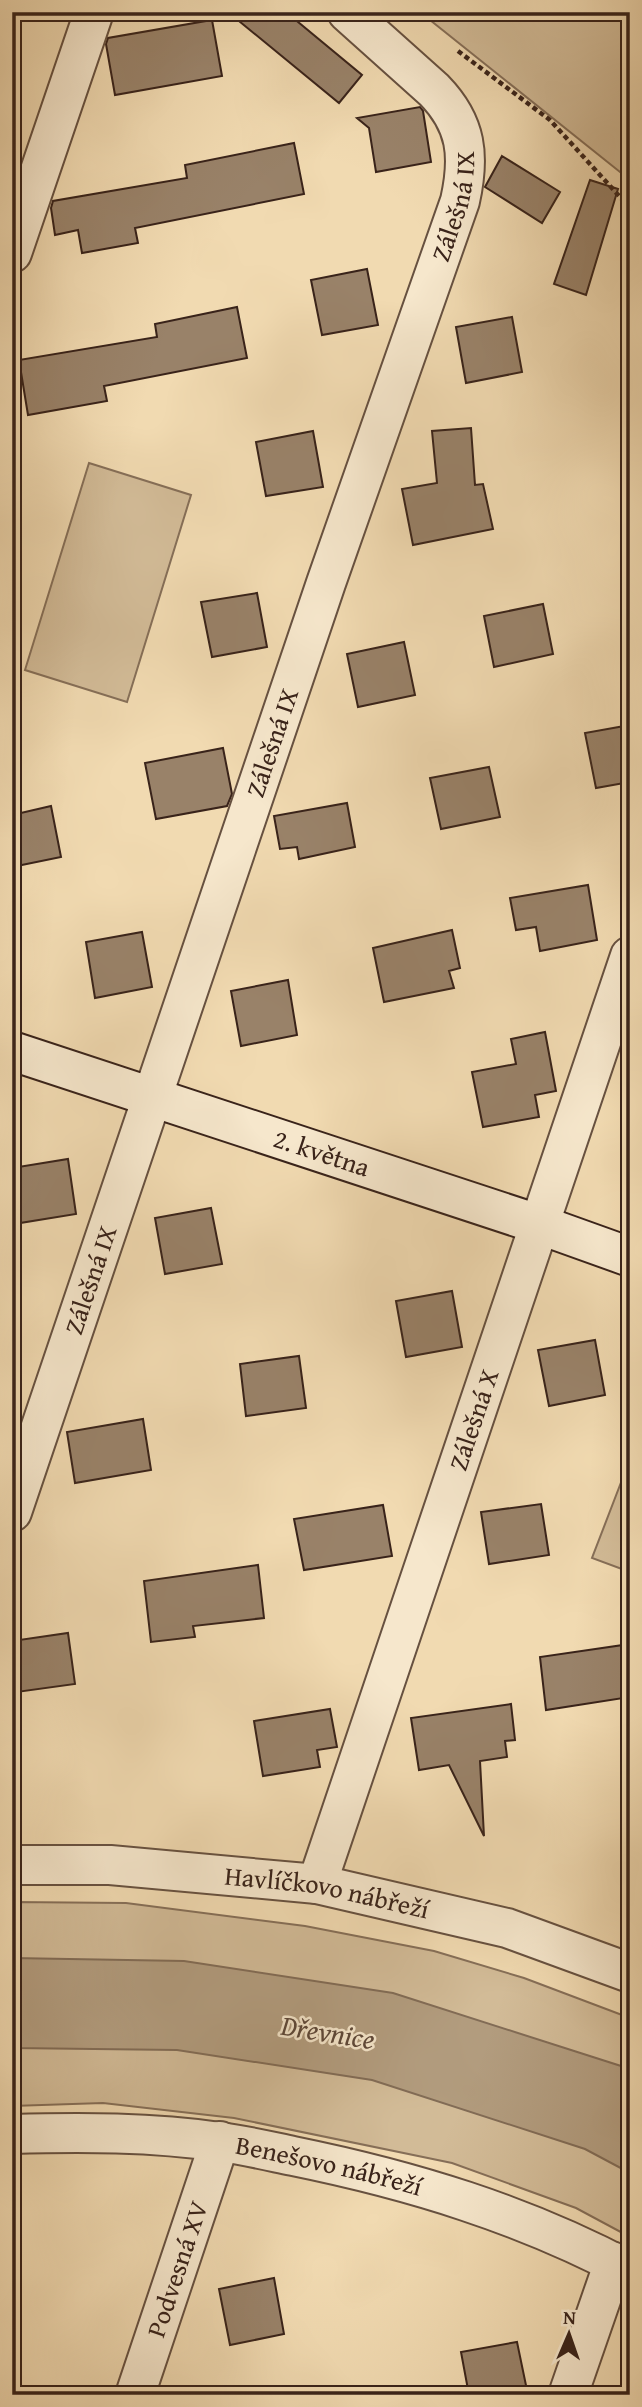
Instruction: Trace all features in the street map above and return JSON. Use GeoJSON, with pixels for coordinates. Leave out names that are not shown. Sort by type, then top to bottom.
{"type":"FeatureCollection","features":[{"type":"Feature","properties":{"kind":"street"},"geometry":{"type":"LineString","coordinates":[[12,253],[94,12]]}},
{"type":"Feature","properties":{"kind":"street","name":"Zálešná IX"},"geometry":{"type":"LineString","coordinates":[[12,1512],[326,583],[464,185],[465,149],[462,134],[446,103],[347,12]]}},
{"type":"Feature","properties":{"kind":"street","name":"Zálešná X"},"geometry":{"type":"LineString","coordinates":[[317,1884],[630,956]]}},
{"type":"Feature","properties":{"kind":"street","name":"2. května"},"geometry":{"type":"LineString","coordinates":[[12,1051],[538,1224],[630,1257]]}},
{"type":"Feature","properties":{"kind":"street","name":"Havlíčkovo nábřeží"},"geometry":{"type":"LineString","coordinates":[[12,1865],[110,1865],[317,1884],[507,1928],[630,1973]]}},
{"type":"Feature","properties":{"kind":"street","name":"Benešovo nábřeží"},"geometry":{"type":"LineString","coordinates":[[12,2134],[127,2134],[220,2141],[349,2167],[478,2203],[622,2266]]}},
{"type":"Feature","properties":{"kind":"street","name":"Podvesná XV"},"geometry":{"type":"LineString","coordinates":[[135,2395],[220,2141]]}},
{"type":"Feature","properties":{"kind":"street"},"geometry":{"type":"LineString","coordinates":[[568,2395],[622,2266]]}},
{"type":"Feature","properties":{"kind":"path"},"geometry":{"type":"LineString","coordinates":[[453,47],[550,120],[630,208]]}},
{"type":"Feature","properties":{"kind":"shaded area"},"geometry":{"type":"Polygon","coordinates":[[[420,12],[630,12],[630,180],[420,12]]]}},
{"type":"Feature","properties":{"kind":"shaded area"},"geometry":{"type":"Polygon","coordinates":[[[89,463],[191,495],[127,702],[25,670],[89,463]]]}},
{"type":"Feature","properties":{"kind":"shaded area"},"geometry":{"type":"Polygon","coordinates":[[[630,1459],[630,1572],[592,1558],[630,1459]]]}},
{"type":"Feature","properties":{"kind":"shaded area"},"geometry":{"type":"Polygon","coordinates":[[[12,1902],[126,1903],[305,1926],[434,1951],[524,1978],[630,2018],[630,2237],[576,2208],[452,2163],[234,2118],[103,2103],[12,2106],[12,1902]]]}},
{"type":"Feature","properties":{"kind":"water","name":"Dřevnice"},"geometry":{"type":"Polygon","coordinates":[[[12,1958],[184,1961],[393,1993],[621,2066],[630,2071],[630,2173],[585,2149],[372,2080],[177,2050],[12,2048],[12,1958]]]}},
{"type":"Feature","properties":{"kind":"building"},"geometry":{"type":"Polygon","coordinates":[[[228,12],[286,12],[362,75],[339,103],[228,12]]]}},
{"type":"Feature","properties":{"kind":"building"},"geometry":{"type":"Polygon","coordinates":[[[212,20],[222,76],[115,95],[106,44],[108,38],[212,20]]]}},
{"type":"Feature","properties":{"kind":"building"},"geometry":{"type":"Polygon","coordinates":[[[420,107],[423,111],[431,162],[376,172],[369,128],[357,118],[420,107]]]}},
{"type":"Feature","properties":{"kind":"building"},"geometry":{"type":"Polygon","coordinates":[[[294,143],[304,194],[135,228],[138,243],[82,253],[78,230],[55,235],[51,208],[53,201],[187,178],[185,165],[294,143]]]}},
{"type":"Feature","properties":{"kind":"building"},"geometry":{"type":"Polygon","coordinates":[[[502,156],[560,192],[542,223],[485,187],[502,156]]]}},
{"type":"Feature","properties":{"kind":"building"},"geometry":{"type":"Polygon","coordinates":[[[590,180],[618,189],[586,295],[554,284],[590,180]]]}},
{"type":"Feature","properties":{"kind":"building"},"geometry":{"type":"Polygon","coordinates":[[[367,269],[378,325],[322,335],[311,280],[367,269]]]}},
{"type":"Feature","properties":{"kind":"building"},"geometry":{"type":"Polygon","coordinates":[[[237,307],[247,358],[104,386],[107,401],[28,415],[19,360],[157,337],[155,324],[237,307]]]}},
{"type":"Feature","properties":{"kind":"building"},"geometry":{"type":"Polygon","coordinates":[[[512,317],[522,372],[466,383],[456,327],[512,317]]]}},
{"type":"Feature","properties":{"kind":"building"},"geometry":{"type":"Polygon","coordinates":[[[471,428],[475,485],[483,484],[493,529],[413,545],[402,489],[437,483],[432,431],[471,428]]]}},
{"type":"Feature","properties":{"kind":"building"},"geometry":{"type":"Polygon","coordinates":[[[313,431],[323,487],[266,496],[256,442],[313,431]]]}},
{"type":"Feature","properties":{"kind":"building"},"geometry":{"type":"Polygon","coordinates":[[[257,593],[267,647],[212,657],[201,602],[257,593]]]}},
{"type":"Feature","properties":{"kind":"building"},"geometry":{"type":"Polygon","coordinates":[[[543,604],[553,654],[494,667],[484,616],[543,604]]]}},
{"type":"Feature","properties":{"kind":"building"},"geometry":{"type":"Polygon","coordinates":[[[404,642],[415,695],[358,707],[347,654],[404,642]]]}},
{"type":"Feature","properties":{"kind":"building"},"geometry":{"type":"Polygon","coordinates":[[[630,725],[630,782],[596,788],[585,733],[630,725]]]}},
{"type":"Feature","properties":{"kind":"building"},"geometry":{"type":"Polygon","coordinates":[[[223,748],[232,794],[227,806],[156,819],[145,763],[223,748]]]}},
{"type":"Feature","properties":{"kind":"building"},"geometry":{"type":"Polygon","coordinates":[[[489,767],[500,817],[441,829],[430,778],[489,767]]]}},
{"type":"Feature","properties":{"kind":"building"},"geometry":{"type":"Polygon","coordinates":[[[347,803],[355,847],[299,859],[297,847],[280,849],[274,816],[347,803]]]}},
{"type":"Feature","properties":{"kind":"building"},"geometry":{"type":"Polygon","coordinates":[[[51,806],[61,857],[12,867],[12,815],[51,806]]]}},
{"type":"Feature","properties":{"kind":"building"},"geometry":{"type":"Polygon","coordinates":[[[588,885],[597,940],[540,951],[536,927],[516,930],[510,898],[588,885]]]}},
{"type":"Feature","properties":{"kind":"building"},"geometry":{"type":"Polygon","coordinates":[[[452,930],[460,968],[449,971],[454,988],[384,1002],[373,948],[452,930]]]}},
{"type":"Feature","properties":{"kind":"building"},"geometry":{"type":"Polygon","coordinates":[[[142,932],[152,987],[95,998],[86,942],[142,932]]]}},
{"type":"Feature","properties":{"kind":"building"},"geometry":{"type":"Polygon","coordinates":[[[288,980],[297,1035],[241,1046],[231,991],[288,980]]]}},
{"type":"Feature","properties":{"kind":"building"},"geometry":{"type":"Polygon","coordinates":[[[545,1032],[556,1091],[535,1095],[539,1117],[483,1127],[472,1072],[516,1064],[511,1039],[545,1032]]]}},
{"type":"Feature","properties":{"kind":"building"},"geometry":{"type":"Polygon","coordinates":[[[68,1159],[76,1214],[20,1223],[12,1168],[68,1159]]]}},
{"type":"Feature","properties":{"kind":"building"},"geometry":{"type":"Polygon","coordinates":[[[211,1208],[222,1264],[165,1274],[155,1218],[211,1208]]]}},
{"type":"Feature","properties":{"kind":"building"},"geometry":{"type":"Polygon","coordinates":[[[452,1291],[462,1347],[406,1357],[396,1301],[452,1291]]]}},
{"type":"Feature","properties":{"kind":"building"},"geometry":{"type":"Polygon","coordinates":[[[595,1340],[605,1395],[549,1406],[538,1350],[595,1340]]]}},
{"type":"Feature","properties":{"kind":"building"},"geometry":{"type":"Polygon","coordinates":[[[299,1356],[306,1408],[246,1416],[240,1364],[299,1356]]]}},
{"type":"Feature","properties":{"kind":"building"},"geometry":{"type":"Polygon","coordinates":[[[143,1419],[151,1470],[75,1483],[67,1432],[143,1419]]]}},
{"type":"Feature","properties":{"kind":"building"},"geometry":{"type":"Polygon","coordinates":[[[541,1504],[549,1555],[489,1564],[481,1512],[541,1504]]]}},
{"type":"Feature","properties":{"kind":"building"},"geometry":{"type":"Polygon","coordinates":[[[383,1505],[392,1556],[304,1570],[294,1519],[383,1505]]]}},
{"type":"Feature","properties":{"kind":"building"},"geometry":{"type":"Polygon","coordinates":[[[258,1565],[264,1618],[193,1626],[195,1637],[151,1642],[144,1581],[258,1565]]]}},
{"type":"Feature","properties":{"kind":"building"},"geometry":{"type":"Polygon","coordinates":[[[68,1633],[75,1684],[17,1692],[12,1641],[68,1633]]]}},
{"type":"Feature","properties":{"kind":"building"},"geometry":{"type":"Polygon","coordinates":[[[630,1644],[630,1697],[546,1710],[540,1657],[630,1644]]]}},
{"type":"Feature","properties":{"kind":"building"},"geometry":{"type":"Polygon","coordinates":[[[511,1704],[515,1740],[505,1741],[507,1757],[480,1761],[484,1836],[449,1765],[419,1770],[411,1718],[511,1704]]]}},
{"type":"Feature","properties":{"kind":"building"},"geometry":{"type":"Polygon","coordinates":[[[330,1709],[337,1747],[317,1750],[320,1767],[263,1776],[254,1721],[330,1709]]]}},
{"type":"Feature","properties":{"kind":"building"},"geometry":{"type":"Polygon","coordinates":[[[274,2278],[284,2334],[230,2345],[219,2289],[274,2278]]]}},
{"type":"Feature","properties":{"kind":"building"},"geometry":{"type":"Polygon","coordinates":[[[517,2342],[528,2395],[469,2395],[461,2352],[517,2342]]]}}]}
